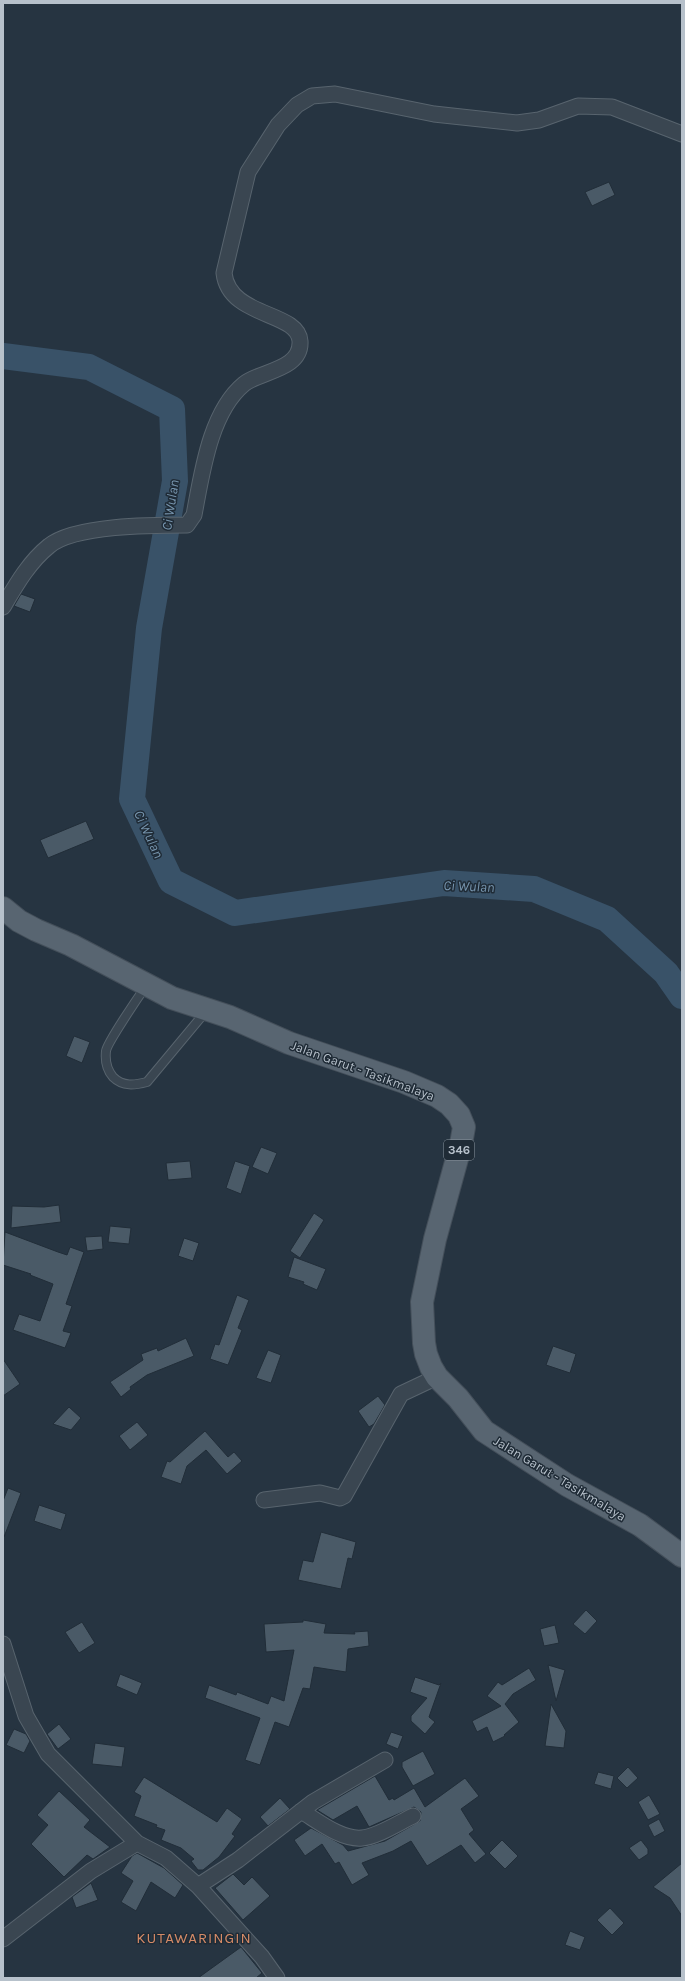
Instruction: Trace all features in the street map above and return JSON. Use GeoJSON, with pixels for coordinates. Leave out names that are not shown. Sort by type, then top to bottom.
{"type":"FeatureCollection","features":[{"type":"Feature","properties":{"kind":"main road","name":"Jalan Garut - Tasikmalaya"},"geometry":{"type":"LineString","coordinates":[[3,908],[19,921],[147,983],[172,998],[230,1018],[289,1043],[417,1088],[437,1096],[450,1104],[459,1115],[464,1127],[461,1144],[435,1239],[422,1302],[426,1354],[437,1377],[458,1398],[484,1432],[567,1485],[640,1525],[682,1556]]}},
{"type":"Feature","properties":{"kind":"street"},"geometry":{"type":"LineString","coordinates":[[3,607],[23,573],[50,545],[77,533],[134,526],[186,525],[194,515],[215,425],[230,400],[243,384],[275,370],[291,361],[298,352],[300,342],[299,338],[291,325],[257,310],[239,300],[225,284],[224,273],[248,172],[278,125],[297,105],[312,96],[335,94],[434,114],[517,122],[539,120],[578,106],[612,107],[682,134]]}},
{"type":"Feature","properties":{"kind":"street"},"geometry":{"type":"LineString","coordinates":[[264,1500],[320,1493],[340,1498],[344,1496],[401,1394],[437,1377]]}},
{"type":"Feature","properties":{"kind":"street"},"geometry":{"type":"LineString","coordinates":[[3,1644],[26,1716],[48,1754],[137,1843],[166,1858],[198,1886],[262,1957],[277,1978]]}},
{"type":"Feature","properties":{"kind":"street"},"geometry":{"type":"LineString","coordinates":[[198,1886],[238,1860],[313,1802],[386,1760]]}},
{"type":"Feature","properties":{"kind":"street"},"geometry":{"type":"LineString","coordinates":[[300,1811],[341,1834],[357,1838],[370,1837],[414,1816]]}},
{"type":"Feature","properties":{"kind":"street"},"geometry":{"type":"LineString","coordinates":[[3,1939],[91,1871],[137,1843]]}},
{"type":"Feature","properties":{"kind":"lane"},"geometry":{"type":"LineString","coordinates":[[147,983],[106,1050],[106,1063],[110,1074],[117,1081],[137,1085],[147,1082],[207,1010]]}},
{"type":"Feature","properties":{"kind":"building"},"geometry":{"type":"Polygon","coordinates":[[[609,182],[615,195],[592,206],[585,192],[609,182]]]}},
{"type":"Feature","properties":{"kind":"building"},"geometry":{"type":"Polygon","coordinates":[[[21,594],[35,599],[30,612],[14,606],[21,594]]]}},
{"type":"Feature","properties":{"kind":"building"},"geometry":{"type":"Polygon","coordinates":[[[86,821],[94,839],[48,858],[40,840],[86,821]]]}},
{"type":"Feature","properties":{"kind":"building"},"geometry":{"type":"Polygon","coordinates":[[[74,1036],[90,1042],[82,1063],[66,1056],[74,1036]]]}},
{"type":"Feature","properties":{"kind":"building"},"geometry":{"type":"Polygon","coordinates":[[[261,1147],[277,1153],[268,1174],[252,1167],[261,1147]]]}},
{"type":"Feature","properties":{"kind":"building"},"geometry":{"type":"Polygon","coordinates":[[[190,1161],[192,1178],[168,1180],[166,1163],[190,1161]]]}},
{"type":"Feature","properties":{"kind":"building"},"geometry":{"type":"Polygon","coordinates":[[[235,1161],[250,1166],[241,1194],[226,1188],[235,1161]]]}},
{"type":"Feature","properties":{"kind":"building"},"geometry":{"type":"Polygon","coordinates":[[[59,1205],[61,1222],[11,1228],[12,1206],[44,1207],[59,1205]]]}},
{"type":"Feature","properties":{"kind":"building"},"geometry":{"type":"Polygon","coordinates":[[[314,1213],[324,1220],[300,1258],[290,1251],[314,1213]]]}},
{"type":"Feature","properties":{"kind":"building"},"geometry":{"type":"Polygon","coordinates":[[[110,1226],[131,1228],[129,1244],[108,1242],[110,1226]]]}},
{"type":"Feature","properties":{"kind":"building"},"geometry":{"type":"Polygon","coordinates":[[[5,1232],[67,1255],[70,1247],[84,1252],[66,1304],[72,1306],[63,1331],[71,1333],[65,1348],[13,1330],[19,1314],[40,1321],[53,1284],[30,1275],[31,1274],[3,1265],[5,1232]]]}},
{"type":"Feature","properties":{"kind":"building"},"geometry":{"type":"Polygon","coordinates":[[[102,1236],[103,1249],[87,1251],[85,1237],[102,1236]]]}},
{"type":"Feature","properties":{"kind":"building"},"geometry":{"type":"Polygon","coordinates":[[[184,1238],[199,1243],[193,1261],[178,1256],[184,1238]]]}},
{"type":"Feature","properties":{"kind":"building"},"geometry":{"type":"Polygon","coordinates":[[[294,1257],[326,1269],[317,1290],[303,1284],[304,1282],[288,1277],[294,1257]]]}},
{"type":"Feature","properties":{"kind":"building"},"geometry":{"type":"Polygon","coordinates":[[[237,1295],[249,1300],[238,1328],[242,1330],[228,1365],[210,1359],[215,1344],[219,1345],[237,1295]]]}},
{"type":"Feature","properties":{"kind":"building"},"geometry":{"type":"Polygon","coordinates":[[[186,1338],[194,1356],[147,1375],[130,1387],[131,1389],[121,1397],[110,1382],[143,1360],[141,1354],[157,1348],[158,1351],[186,1338]]]}},
{"type":"Feature","properties":{"kind":"building"},"geometry":{"type":"Polygon","coordinates":[[[553,1346],[576,1354],[570,1373],[546,1365],[553,1346]]]}},
{"type":"Feature","properties":{"kind":"building"},"geometry":{"type":"Polygon","coordinates":[[[268,1350],[281,1355],[271,1383],[256,1378],[268,1350]]]}},
{"type":"Feature","properties":{"kind":"building"},"geometry":{"type":"Polygon","coordinates":[[[3,1359],[20,1384],[3,1396],[3,1359]]]}},
{"type":"Feature","properties":{"kind":"building"},"geometry":{"type":"Polygon","coordinates":[[[378,1396],[385,1405],[374,1424],[369,1427],[358,1411],[378,1396]]]}},
{"type":"Feature","properties":{"kind":"building"},"geometry":{"type":"Polygon","coordinates":[[[69,1407],[81,1418],[71,1430],[53,1424],[69,1407]]]}},
{"type":"Feature","properties":{"kind":"building"},"geometry":{"type":"Polygon","coordinates":[[[137,1422],[148,1435],[130,1450],[119,1436],[137,1422]]]}},
{"type":"Feature","properties":{"kind":"building"},"geometry":{"type":"Polygon","coordinates":[[[205,1431],[228,1457],[234,1452],[242,1461],[227,1474],[206,1450],[187,1466],[181,1484],[161,1477],[167,1461],[170,1462],[205,1431]]]}},
{"type":"Feature","properties":{"kind":"building"},"geometry":{"type":"Polygon","coordinates":[[[8,1488],[21,1493],[4,1537],[3,1501],[8,1488]]]}},
{"type":"Feature","properties":{"kind":"building"},"geometry":{"type":"Polygon","coordinates":[[[39,1505],[66,1514],[61,1530],[34,1521],[39,1505]]]}},
{"type":"Feature","properties":{"kind":"building"},"geometry":{"type":"Polygon","coordinates":[[[321,1532],[356,1542],[352,1559],[348,1558],[341,1589],[298,1580],[303,1560],[313,1562],[321,1532]]]}},
{"type":"Feature","properties":{"kind":"building"},"geometry":{"type":"Polygon","coordinates":[[[586,1610],[597,1621],[585,1634],[573,1624],[586,1610]]]}},
{"type":"Feature","properties":{"kind":"building"},"geometry":{"type":"Polygon","coordinates":[[[303,1620],[326,1624],[324,1633],[355,1634],[354,1632],[368,1631],[369,1646],[348,1649],[346,1672],[314,1667],[310,1689],[303,1688],[289,1727],[275,1722],[260,1765],[245,1760],[260,1718],[205,1698],[209,1685],[236,1695],[237,1692],[268,1704],[271,1696],[284,1701],[294,1650],[266,1652],[264,1624],[303,1622],[303,1620]]]}},
{"type":"Feature","properties":{"kind":"building"},"geometry":{"type":"Polygon","coordinates":[[[82,1622],[95,1643],[79,1653],[65,1632],[82,1622]]]}},
{"type":"Feature","properties":{"kind":"building"},"geometry":{"type":"Polygon","coordinates":[[[555,1625],[559,1643],[544,1646],[540,1629],[555,1625]]]}},
{"type":"Feature","properties":{"kind":"building"},"geometry":{"type":"Polygon","coordinates":[[[548,1665],[565,1670],[556,1701],[548,1665]]]}},
{"type":"Feature","properties":{"kind":"building"},"geometry":{"type":"Polygon","coordinates":[[[529,1668],[536,1680],[513,1694],[505,1704],[519,1722],[504,1735],[505,1736],[493,1742],[487,1727],[477,1732],[472,1721],[501,1706],[487,1696],[498,1682],[502,1685],[529,1668]]]}},
{"type":"Feature","properties":{"kind":"building"},"geometry":{"type":"Polygon","coordinates":[[[120,1674],[142,1683],[137,1695],[116,1686],[120,1674]]]}},
{"type":"Feature","properties":{"kind":"building"},"geometry":{"type":"Polygon","coordinates":[[[415,1677],[439,1685],[441,1683],[429,1717],[435,1722],[425,1734],[411,1721],[411,1716],[427,1698],[410,1692],[415,1677]]]}},
{"type":"Feature","properties":{"kind":"building"},"geometry":{"type":"Polygon","coordinates":[[[551,1704],[566,1731],[564,1748],[545,1746],[551,1704]]]}},
{"type":"Feature","properties":{"kind":"building"},"geometry":{"type":"Polygon","coordinates":[[[59,1724],[71,1739],[58,1749],[47,1734],[59,1724]]]}},
{"type":"Feature","properties":{"kind":"building"},"geometry":{"type":"Polygon","coordinates":[[[14,1729],[26,1734],[30,1741],[24,1753],[6,1745],[14,1729]]]}},
{"type":"Feature","properties":{"kind":"building"},"geometry":{"type":"Polygon","coordinates":[[[391,1732],[403,1736],[398,1749],[386,1744],[391,1732]]]}},
{"type":"Feature","properties":{"kind":"building"},"geometry":{"type":"Polygon","coordinates":[[[95,1743],[125,1747],[122,1767],[92,1764],[95,1743]]]}},
{"type":"Feature","properties":{"kind":"building"},"geometry":{"type":"Polygon","coordinates":[[[423,1751],[435,1774],[413,1786],[402,1767],[402,1762],[423,1751]]]}},
{"type":"Feature","properties":{"kind":"building"},"geometry":{"type":"Polygon","coordinates":[[[628,1767],[638,1778],[627,1788],[617,1778],[628,1767]]]}},
{"type":"Feature","properties":{"kind":"building"},"geometry":{"type":"Polygon","coordinates":[[[598,1772],[614,1776],[611,1789],[594,1784],[598,1772]]]}},
{"type":"Feature","properties":{"kind":"building"},"geometry":{"type":"Polygon","coordinates":[[[375,1776],[389,1800],[393,1798],[394,1800],[414,1788],[425,1807],[465,1778],[479,1796],[461,1809],[474,1830],[469,1834],[486,1854],[475,1863],[461,1845],[427,1866],[411,1841],[393,1851],[362,1863],[369,1875],[352,1885],[339,1862],[335,1864],[322,1844],[305,1856],[294,1840],[311,1828],[343,1845],[348,1851],[385,1841],[420,1821],[421,1812],[414,1807],[369,1827],[357,1806],[333,1820],[317,1810],[375,1776]]]}},
{"type":"Feature","properties":{"kind":"building"},"geometry":{"type":"Polygon","coordinates":[[[144,1777],[217,1822],[227,1808],[242,1819],[232,1834],[235,1836],[219,1857],[203,1870],[198,1870],[191,1861],[194,1859],[181,1848],[161,1840],[165,1830],[156,1827],[157,1825],[134,1816],[141,1796],[134,1792],[144,1777]]]}},
{"type":"Feature","properties":{"kind":"building"},"geometry":{"type":"Polygon","coordinates":[[[59,1791],[90,1820],[84,1827],[110,1847],[93,1859],[87,1855],[64,1877],[31,1844],[48,1825],[37,1815],[59,1791]]]}},
{"type":"Feature","properties":{"kind":"building"},"geometry":{"type":"Polygon","coordinates":[[[649,1795],[660,1814],[648,1820],[638,1802],[649,1795]]]}},
{"type":"Feature","properties":{"kind":"building"},"geometry":{"type":"Polygon","coordinates":[[[280,1798],[290,1809],[268,1826],[260,1817],[280,1798]]]}},
{"type":"Feature","properties":{"kind":"building"},"geometry":{"type":"Polygon","coordinates":[[[659,1819],[665,1831],[654,1837],[648,1825],[659,1819]]]}},
{"type":"Feature","properties":{"kind":"building"},"geometry":{"type":"Polygon","coordinates":[[[502,1840],[518,1856],[505,1869],[489,1853],[502,1840]]]}},
{"type":"Feature","properties":{"kind":"building"},"geometry":{"type":"Polygon","coordinates":[[[641,1840],[648,1849],[648,1854],[639,1860],[629,1848],[641,1840]]]}},
{"type":"Feature","properties":{"kind":"building"},"geometry":{"type":"Polygon","coordinates":[[[137,1853],[164,1868],[183,1885],[175,1898],[151,1882],[136,1911],[121,1902],[133,1881],[121,1873],[132,1856],[137,1853]]]}},
{"type":"Feature","properties":{"kind":"building"},"geometry":{"type":"Polygon","coordinates":[[[682,1863],[682,1916],[670,1898],[653,1887],[682,1863]]]}},
{"type":"Feature","properties":{"kind":"building"},"geometry":{"type":"Polygon","coordinates":[[[233,1874],[244,1885],[252,1877],[270,1896],[243,1920],[215,1888],[233,1874]]]}},
{"type":"Feature","properties":{"kind":"building"},"geometry":{"type":"Polygon","coordinates":[[[91,1883],[98,1900],[76,1908],[72,1897],[91,1883]]]}},
{"type":"Feature","properties":{"kind":"building"},"geometry":{"type":"Polygon","coordinates":[[[610,1908],[624,1923],[612,1935],[597,1920],[610,1908]]]}},
{"type":"Feature","properties":{"kind":"building"},"geometry":{"type":"Polygon","coordinates":[[[570,1931],[585,1937],[580,1950],[565,1945],[570,1931]]]}},
{"type":"Feature","properties":{"kind":"building"},"geometry":{"type":"Polygon","coordinates":[[[241,1947],[262,1973],[256,1978],[198,1978],[241,1947]]]}},
{"type":"Feature","properties":{"kind":"waterway","name":"Ci Wulan"},"geometry":{"type":"LineString","coordinates":[[3,356],[89,367],[172,409],[175,481],[149,628],[132,799],[171,881],[235,913],[444,883],[534,889],[607,919],[666,973],[682,996]]}},
{"type":"Feature","properties":{"kind":"district","name":"KUTAWARINGIN"},"geometry":{"type":"Point","coordinates":[194,1938]}}]}
